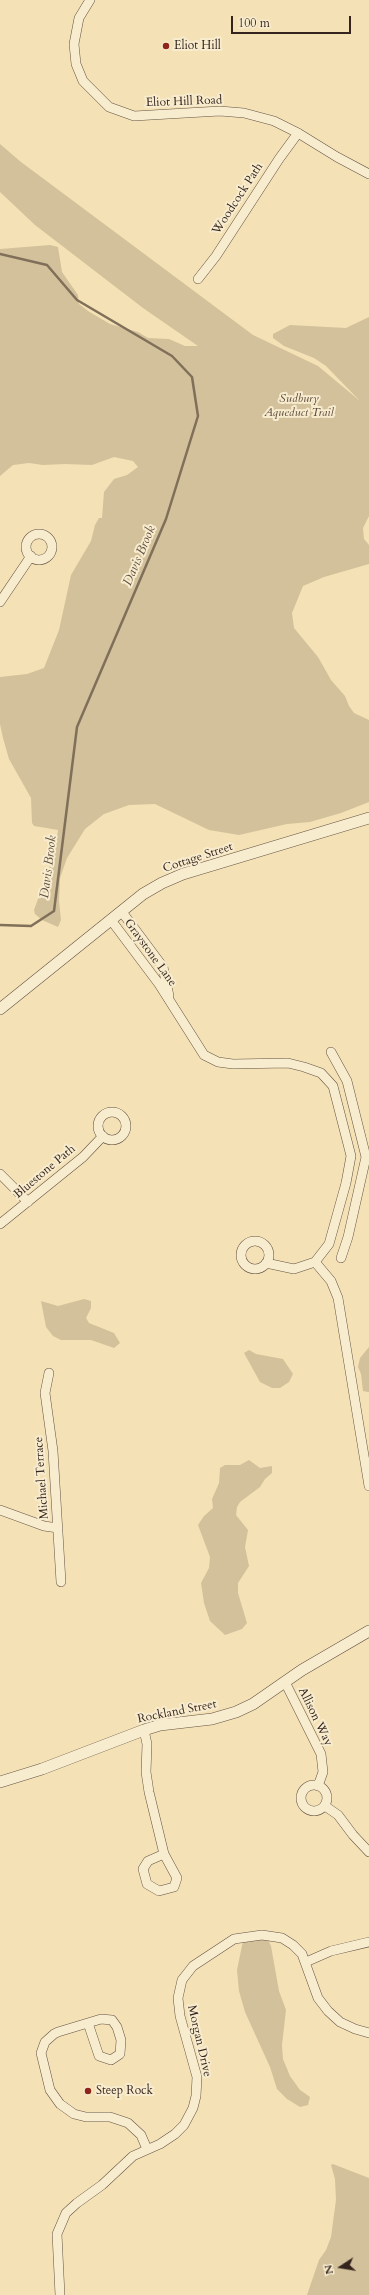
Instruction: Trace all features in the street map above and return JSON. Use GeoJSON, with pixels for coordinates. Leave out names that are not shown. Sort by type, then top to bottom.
{"type":"FeatureCollection","features":[{"type":"Feature","properties":{"kind":"street","name":"Eliot Hill Road"},"geometry":{"type":"LineString","coordinates":[[90,0],[79,18],[74,44],[76,64],[83,81],[109,107],[134,116],[220,111],[244,113],[274,121],[298,133],[337,157],[369,174]]}},
{"type":"Feature","properties":{"kind":"street","name":"Woodcock Path"},"geometry":{"type":"LineString","coordinates":[[198,278],[216,256],[279,159],[298,133]]}},
{"type":"Feature","properties":{"kind":"street"},"geometry":{"type":"LineString","coordinates":[[0,602],[31,556]]}},
{"type":"Feature","properties":{"kind":"street","name":"Cottage Street"},"geometry":{"type":"LineString","coordinates":[[0,1009],[148,891],[172,878],[369,818]]}},
{"type":"Feature","properties":{"kind":"street","name":"Graystone Lane"},"geometry":{"type":"LineString","coordinates":[[122,912],[163,967],[170,1001]]}},
{"type":"Feature","properties":{"kind":"street","name":"Graystone Lane"},"geometry":{"type":"LineString","coordinates":[[111,920],[159,984],[204,1055],[218,1062],[236,1065],[288,1063],[321,1073],[327,1080]]}},
{"type":"Feature","properties":{"kind":"street"},"geometry":{"type":"LineString","coordinates":[[331,1052],[346,1080],[358,1118],[366,1156],[352,1219],[341,1258]]}},
{"type":"Feature","properties":{"kind":"street"},"geometry":{"type":"LineString","coordinates":[[266,1263],[294,1269],[315,1262],[329,1244],[350,1156],[333,1086],[327,1080],[342,1072]]}},
{"type":"Feature","properties":{"kind":"street","name":"Bluestone Path"},"geometry":{"type":"LineString","coordinates":[[0,1224],[82,1157],[103,1136]]}},
{"type":"Feature","properties":{"kind":"street"},"geometry":{"type":"LineString","coordinates":[[350,1156],[366,1156]]}},
{"type":"Feature","properties":{"kind":"street"},"geometry":{"type":"LineString","coordinates":[[0,1174],[28,1202]]}},
{"type":"Feature","properties":{"kind":"street"},"geometry":{"type":"LineString","coordinates":[[337,1214],[352,1219]]}},
{"type":"Feature","properties":{"kind":"street"},"geometry":{"type":"LineString","coordinates":[[315,1262],[330,1280],[338,1298],[369,1486]]}},
{"type":"Feature","properties":{"kind":"street","name":"Michael Terrace"},"geometry":{"type":"LineString","coordinates":[[49,1373],[45,1393],[53,1451],[61,1582]]}},
{"type":"Feature","properties":{"kind":"street"},"geometry":{"type":"LineString","coordinates":[[0,1510],[44,1526],[58,1528]]}},
{"type":"Feature","properties":{"kind":"street","name":"Rockland Street"},"geometry":{"type":"LineString","coordinates":[[0,1782],[42,1769],[144,1730],[222,1716],[252,1704],[284,1682],[369,1631]]}},
{"type":"Feature","properties":{"kind":"street","name":"Allison Way"},"geometry":{"type":"LineString","coordinates":[[284,1682],[321,1754],[323,1772],[318,1786]]}},
{"type":"Feature","properties":{"kind":"street"},"geometry":{"type":"LineString","coordinates":[[144,1730],[147,1744],[147,1782],[164,1854]]}},
{"type":"Feature","properties":{"kind":"street"},"geometry":{"type":"LineString","coordinates":[[311,1785],[318,1786],[326,1792],[327,1799],[325,1806],[320,1810],[313,1812],[307,1810],[302,1804],[301,1798],[305,1788],[311,1785]]}},
{"type":"Feature","properties":{"kind":"street"},"geometry":{"type":"LineString","coordinates":[[325,1806],[338,1815],[353,1835],[369,1852]]}},
{"type":"Feature","properties":{"kind":"street","name":"Morgan Drive"},"geometry":{"type":"LineString","coordinates":[[60,2295],[60,2264],[57,2239],[63,2216],[73,2206],[102,2185],[122,2164],[175,2134],[188,2120],[193,2108],[196,2096],[197,2077],[178,2007],[178,1993],[182,1980],[190,1969],[229,1941],[246,1936],[269,1935],[289,1942],[299,1951],[306,1962],[318,1998],[328,2011],[340,2022],[354,2029],[369,2033]]}},
{"type":"Feature","properties":{"kind":"street"},"geometry":{"type":"LineString","coordinates":[[306,1962],[324,1953],[369,1942]]}},
{"type":"Feature","properties":{"kind":"street"},"geometry":{"type":"LineString","coordinates":[[88,2023],[99,2056],[108,2060],[118,2057],[122,2045],[114,2022],[105,2019],[88,2023],[54,2034],[45,2042],[41,2057],[50,2090],[60,2104],[74,2114],[86,2117],[110,2117],[128,2123],[141,2135],[147,2149]]}},
{"type":"Feature","properties":{"kind":"green space","name":"Sudbury Aqueduct Trail"},"geometry":{"type":"Polygon","coordinates":[[[0,144],[21,162],[253,335],[318,366],[360,401],[326,366],[314,358],[284,346],[273,338],[273,334],[290,325],[346,328],[369,317],[369,516],[363,528],[364,539],[369,545],[369,564],[324,577],[303,586],[292,613],[294,628],[318,657],[331,680],[345,696],[354,713],[369,720],[369,802],[341,813],[310,822],[287,824],[239,835],[209,830],[155,804],[129,805],[104,814],[85,829],[67,858],[60,878],[59,901],[61,920],[58,927],[42,920],[35,914],[34,910],[56,846],[58,830],[34,826],[32,823],[31,798],[9,759],[3,738],[0,724],[0,677],[27,674],[44,668],[59,630],[71,575],[91,541],[95,525],[99,518],[102,518],[104,492],[114,479],[127,475],[138,467],[133,461],[114,457],[92,465],[43,465],[29,463],[13,465],[0,476],[0,249],[50,245],[58,247],[62,272],[78,295],[79,304],[88,311],[110,324],[138,332],[148,338],[169,339],[185,346],[198,346],[143,308],[35,225],[0,192],[0,144]]]}},
{"type":"Feature","properties":{"kind":"green space"},"geometry":{"type":"Polygon","coordinates":[[[84,1299],[91,1301],[91,1308],[86,1318],[89,1323],[114,1333],[120,1343],[114,1348],[91,1340],[61,1340],[53,1336],[46,1327],[41,1301],[58,1306],[84,1299]]]}},
{"type":"Feature","properties":{"kind":"green space"},"geometry":{"type":"Polygon","coordinates":[[[369,1347],[368,1392],[363,1391],[361,1374],[358,1367],[360,1358],[369,1347]]]}},
{"type":"Feature","properties":{"kind":"green space"},"geometry":{"type":"Polygon","coordinates":[[[249,1350],[256,1354],[283,1359],[293,1374],[289,1382],[280,1388],[272,1388],[260,1382],[244,1353],[249,1350]]]}},
{"type":"Feature","properties":{"kind":"green space"},"geometry":{"type":"Polygon","coordinates":[[[249,1460],[260,1468],[272,1466],[272,1473],[265,1479],[260,1487],[240,1502],[237,1507],[236,1515],[248,1530],[245,1547],[249,1566],[238,1583],[238,1593],[247,1623],[242,1629],[225,1635],[210,1621],[204,1603],[201,1583],[209,1568],[210,1557],[198,1525],[204,1516],[213,1508],[212,1499],[219,1483],[220,1468],[225,1465],[240,1465],[249,1460]]]}},
{"type":"Feature","properties":{"kind":"green space"},"geometry":{"type":"Polygon","coordinates":[[[266,1935],[271,1946],[279,1991],[286,2010],[282,2045],[283,2059],[290,2076],[300,2090],[310,2097],[308,2105],[300,2107],[287,2099],[277,2089],[270,2067],[245,2012],[239,1991],[237,1970],[243,1941],[266,1935]]]}},
{"type":"Feature","properties":{"kind":"green space"},"geometry":{"type":"Polygon","coordinates":[[[333,2164],[369,2178],[369,2295],[307,2295],[319,2260],[326,2250],[331,2237],[336,2200],[335,2179],[331,2165],[333,2164]]]}},
{"type":"Feature","properties":{"kind":"waterway","name":"Davis Brook"},"geometry":{"type":"LineString","coordinates":[[0,254],[47,265],[77,300],[172,356],[192,377],[198,416],[166,519],[77,727],[54,911],[31,926],[0,925]]}},
{"type":"Feature","properties":{"kind":"place","name":"Eliot Hill"},"geometry":{"type":"Point","coordinates":[166,46]}},
{"type":"Feature","properties":{"kind":"place","name":"Steep Rock"},"geometry":{"type":"Point","coordinates":[88,2091]}}]}
